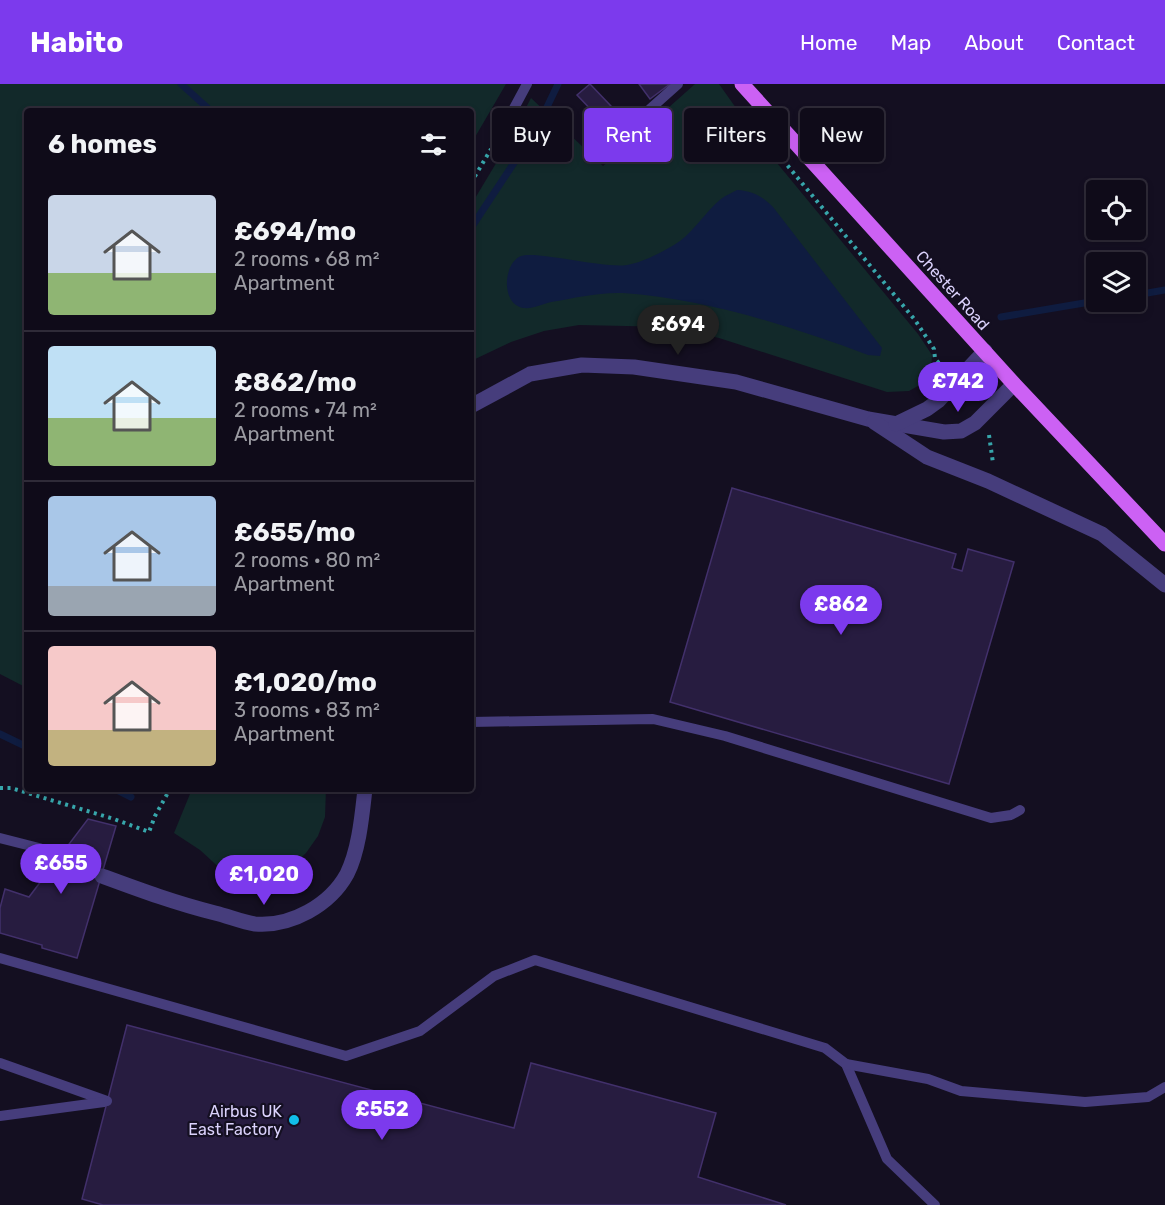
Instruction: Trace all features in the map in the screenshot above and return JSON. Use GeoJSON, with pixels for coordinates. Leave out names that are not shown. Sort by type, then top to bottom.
{"type":"FeatureCollection","features":[{"type":"Feature","properties":{"kind":"main road","name":"Chester Road"},"geometry":{"type":"LineString","coordinates":[[742,84],[1014,384],[1165,544]]}},
{"type":"Feature","properties":{"kind":"street"},"geometry":{"type":"LineString","coordinates":[[896,424],[938,401],[985,351]]}},
{"type":"Feature","properties":{"kind":"street"},"geometry":{"type":"LineString","coordinates":[[474,404],[530,374],[582,365],[634,367],[736,382],[868,419],[944,432],[961,431],[975,423],[1014,384]]}},
{"type":"Feature","properties":{"kind":"street"},"geometry":{"type":"LineString","coordinates":[[868,419],[927,457],[988,481],[1102,534],[1165,585]]}},
{"type":"Feature","properties":{"kind":"street"},"geometry":{"type":"LineString","coordinates":[[102,876],[180,904],[255,924],[286,921],[312,911],[334,893],[347,873],[360,830],[365,792]]}},
{"type":"Feature","properties":{"kind":"lane"},"geometry":{"type":"LineString","coordinates":[[514,108],[527,84]]}},
{"type":"Feature","properties":{"kind":"lane"},"geometry":{"type":"LineString","coordinates":[[651,108],[678,84]]}},
{"type":"Feature","properties":{"kind":"lane"},"geometry":{"type":"LineString","coordinates":[[474,722],[653,720],[725,736],[991,818],[1011,815],[1020,810]]}},
{"type":"Feature","properties":{"kind":"lane"},"geometry":{"type":"LineString","coordinates":[[0,838],[60,856]]}},
{"type":"Feature","properties":{"kind":"lane"},"geometry":{"type":"LineString","coordinates":[[0,958],[346,1056],[420,1030],[494,976],[535,960],[825,1048],[846,1064],[928,1079],[961,1090],[1085,1102],[1148,1097],[1165,1087]]}},
{"type":"Feature","properties":{"kind":"lane"},"geometry":{"type":"LineString","coordinates":[[0,1063],[107,1101],[0,1116]]}},
{"type":"Feature","properties":{"kind":"lane"},"geometry":{"type":"LineString","coordinates":[[846,1064],[887,1159],[935,1205]]}},
{"type":"Feature","properties":{"kind":"path"},"geometry":{"type":"LineString","coordinates":[[474,178],[492,148]]}},
{"type":"Feature","properties":{"kind":"path"},"geometry":{"type":"LineString","coordinates":[[785,162],[915,320],[934,349],[935,358]]}},
{"type":"Feature","properties":{"kind":"path"},"geometry":{"type":"LineString","coordinates":[[0,788],[24,792]]}},
{"type":"Feature","properties":{"kind":"path"},"geometry":{"type":"LineString","coordinates":[[24,792],[114,819],[148,832],[168,792]]}},
{"type":"Feature","properties":{"kind":"green space"},"geometry":{"type":"Polygon","coordinates":[[[0,84],[506,84],[474,139],[474,108],[24,108],[24,686],[0,674],[0,84]]]}},
{"type":"Feature","properties":{"kind":"green space"},"geometry":{"type":"Polygon","coordinates":[[[695,84],[719,84],[736,108],[684,108],[684,162],[776,162],[918,334],[932,355],[931,373],[925,382],[909,391],[887,392],[719,338],[672,327],[579,325],[544,331],[511,342],[474,360],[474,200],[497,162],[572,162],[572,137],[584,148],[584,162],[599,162],[603,166],[607,162],[672,162],[672,108],[668,108],[695,84]]]}},
{"type":"Feature","properties":{"kind":"green space"},"geometry":{"type":"Polygon","coordinates":[[[531,98],[542,108],[526,108],[531,98]]]}},
{"type":"Feature","properties":{"kind":"green space"},"geometry":{"type":"Polygon","coordinates":[[[191,792],[326,792],[325,817],[318,836],[306,853],[287,871],[256,878],[224,872],[200,850],[174,833],[191,792]]]}},
{"type":"Feature","properties":{"kind":"water"},"geometry":{"type":"Polygon","coordinates":[[[737,190],[757,195],[773,207],[882,348],[880,356],[868,355],[748,315],[686,301],[614,293],[578,297],[524,308],[516,305],[509,294],[508,273],[514,261],[519,257],[538,255],[602,264],[634,264],[680,241],[716,204],[737,190]]]}},
{"type":"Feature","properties":{"kind":"building"},"geometry":{"type":"Polygon","coordinates":[[[590,84],[613,108],[589,108],[577,95],[590,84]]]}},
{"type":"Feature","properties":{"kind":"building"},"geometry":{"type":"Polygon","coordinates":[[[639,84],[670,84],[650,99],[639,84]]]}},
{"type":"Feature","properties":{"kind":"building"},"geometry":{"type":"Polygon","coordinates":[[[732,488],[956,554],[952,568],[962,571],[968,549],[1014,562],[949,784],[670,702],[732,488]]]}},
{"type":"Feature","properties":{"kind":"building"},"geometry":{"type":"Polygon","coordinates":[[[88,819],[116,826],[77,958],[0,933],[0,908],[5,889],[29,897],[88,819]]]}},
{"type":"Feature","properties":{"kind":"building","name":"Airbus UK East Factory"},"geometry":{"type":"Polygon","coordinates":[[[127,1025],[514,1128],[531,1063],[716,1113],[698,1177],[786,1205],[103,1205],[82,1199],[127,1025]]]}},
{"type":"Feature","properties":{"kind":"waterway"},"geometry":{"type":"LineString","coordinates":[[181,84],[208,108]]}},
{"type":"Feature","properties":{"kind":"waterway"},"geometry":{"type":"LineString","coordinates":[[474,223],[537,128],[558,84]]}},
{"type":"Feature","properties":{"kind":"waterway"},"geometry":{"type":"LineString","coordinates":[[1146,293],[1165,290]]}},
{"type":"Feature","properties":{"kind":"waterway"},"geometry":{"type":"LineString","coordinates":[[1001,317],[1086,303]]}},
{"type":"Feature","properties":{"kind":"waterway"},"geometry":{"type":"LineString","coordinates":[[0,734],[24,746]]}},
{"type":"Feature","properties":{"kind":"waterway"},"geometry":{"type":"LineString","coordinates":[[121,792],[131,797]]}},
{"type":"Feature","properties":{"kind":"place","name":"Airbus UK East Factory"},"geometry":{"type":"Point","coordinates":[294,1120]}}]}
